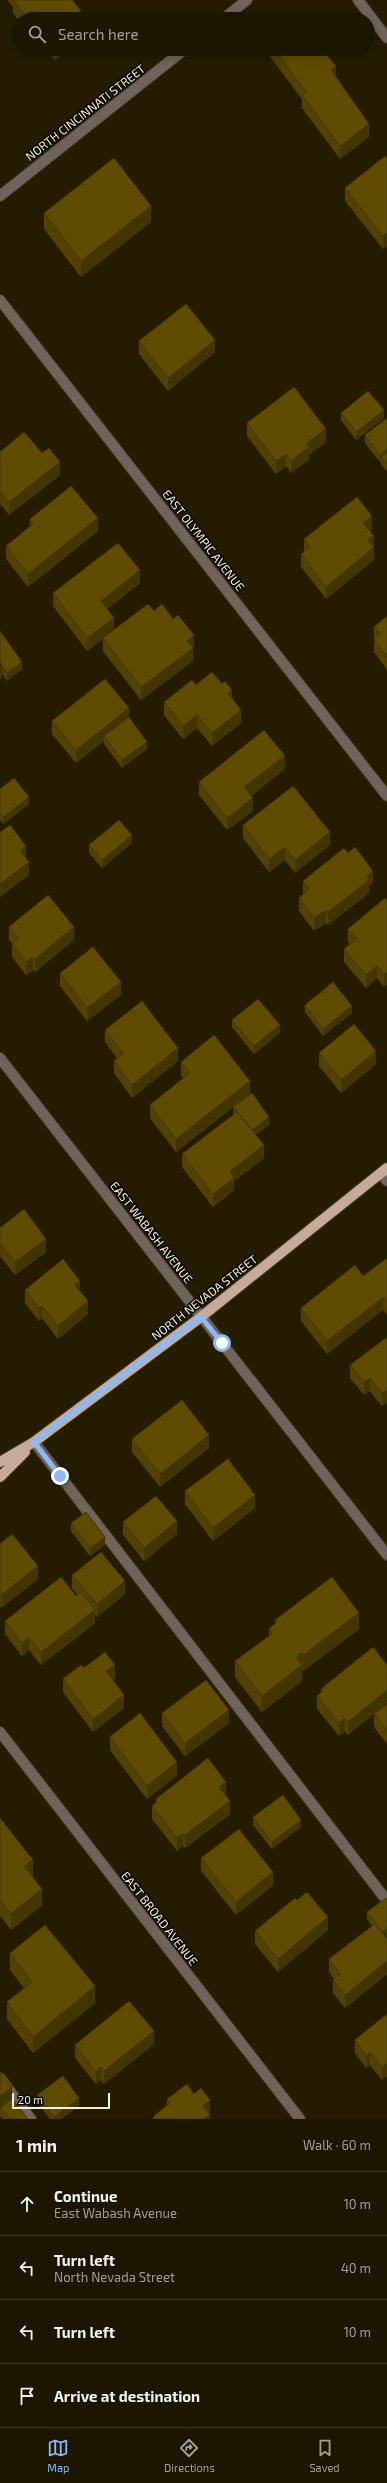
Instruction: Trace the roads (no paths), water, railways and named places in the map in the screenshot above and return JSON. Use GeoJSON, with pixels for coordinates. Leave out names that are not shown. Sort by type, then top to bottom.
{"type":"FeatureCollection","features":[{"type":"Feature","properties":{"kind":"main road","name":"NORTH NEVADA STREET"},"geometry":{"type":"LineString","coordinates":[[0,1462],[34,1442],[201,1317],[385,1174]]}},
{"type":"Feature","properties":{"kind":"main road","name":"NORTH NEVADA STREET"},"geometry":{"type":"LineString","coordinates":[[0,1477],[34,1442]]}},
{"type":"Feature","properties":{"kind":"street"},"geometry":{"type":"LineString","coordinates":[[232,12],[247,0]]}},
{"type":"Feature","properties":{"kind":"street"},"geometry":{"type":"LineString","coordinates":[[358,0],[367,12]]}},
{"type":"Feature","properties":{"kind":"street"},"geometry":{"type":"LineString","coordinates":[[375,22],[387,38]]}},
{"type":"Feature","properties":{"kind":"street","name":"NORTH CINCINNATI STREET"},"geometry":{"type":"LineString","coordinates":[[0,196],[176,56]]}},
{"type":"Feature","properties":{"kind":"street","name":"EAST OLYMPIC AVENUE"},"geometry":{"type":"LineString","coordinates":[[0,300],[387,796]]}},
{"type":"Feature","properties":{"kind":"street","name":"EAST WABASH AVENUE"},"geometry":{"type":"LineString","coordinates":[[0,1058],[387,1555]]}},
{"type":"Feature","properties":{"kind":"street"},"geometry":{"type":"LineString","coordinates":[[34,1442],[387,1901]]}},
{"type":"Feature","properties":{"kind":"street","name":"EAST BROAD AVENUE"},"geometry":{"type":"LineString","coordinates":[[0,1732],[300,2119]]}},
{"type":"Feature","properties":{"kind":"street"},"geometry":{"type":"LineString","coordinates":[[0,2078],[32,2119]]}}]}
